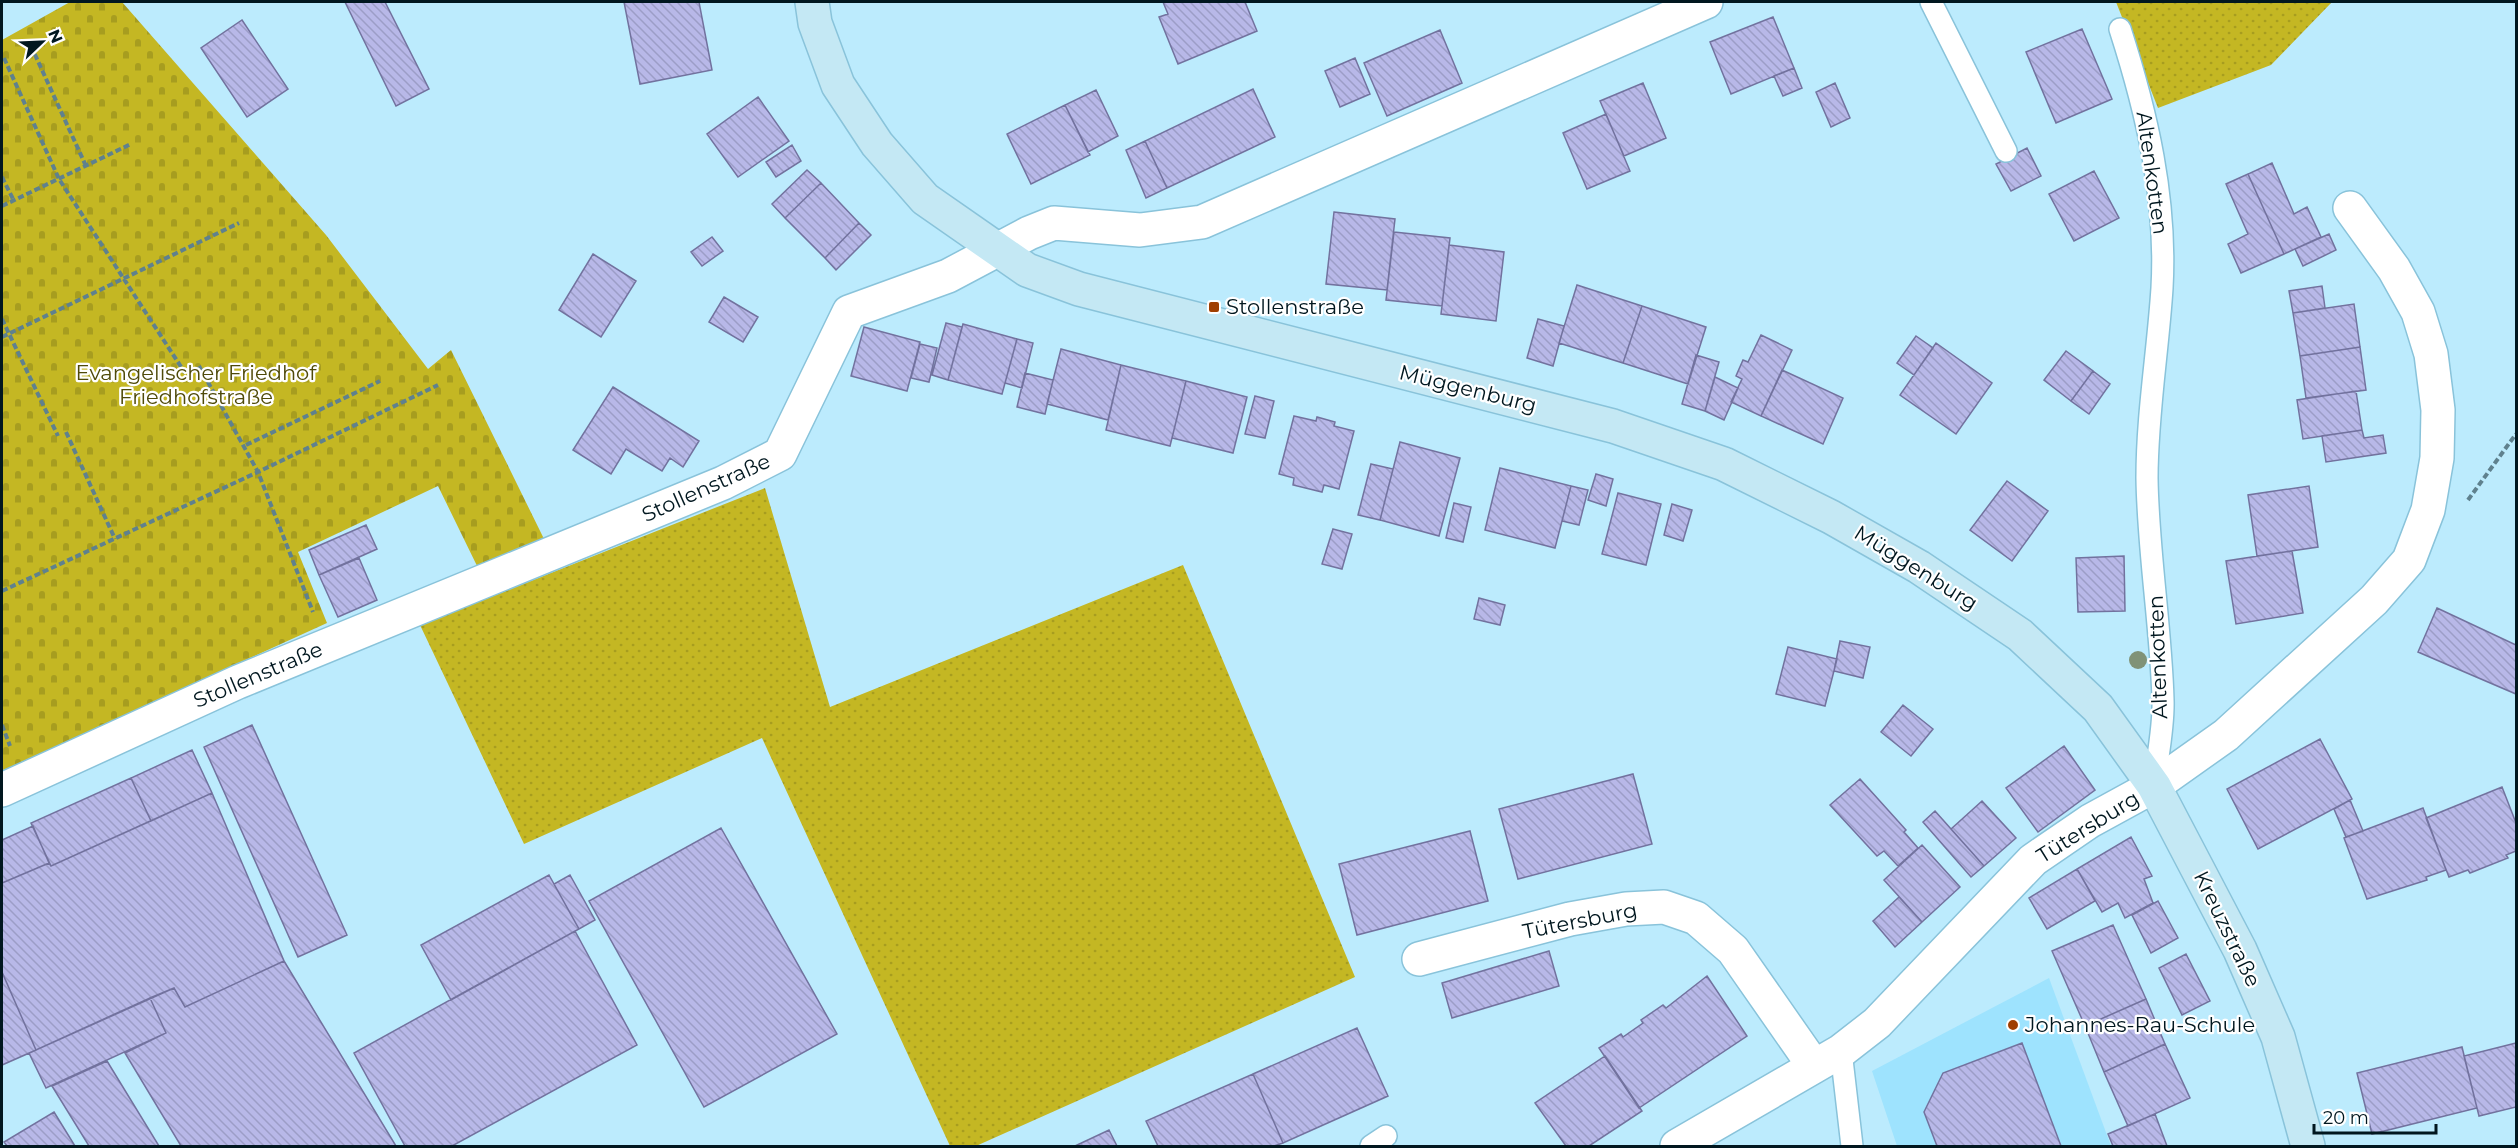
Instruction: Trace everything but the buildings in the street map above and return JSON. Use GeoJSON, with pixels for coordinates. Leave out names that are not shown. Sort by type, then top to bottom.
{"type":"FeatureCollection","features":[{"type":"Feature","properties":{"kind":"main road","name":"Müggenburg"},"geometry":{"type":"LineString","coordinates":[[812,2],[815,23],[838,85],[877,144],[925,199],[997,252],[1027,270],[1079,289],[1613,426],[1724,464],[1831,517],[1919,567],[2020,635],[2098,708],[2154,786]]}},
{"type":"Feature","properties":{"kind":"main road","name":"Kreuzstraße"},"geometry":{"type":"LineString","coordinates":[[2154,786],[2240,950],[2278,1037],[2308,1146]]}},
{"type":"Feature","properties":{"kind":"street","name":"Stollenstraße"},"geometry":{"type":"LineString","coordinates":[[2,790],[237,682],[723,483],[780,454],[849,312],[948,276],[1029,233],[1054,223],[1140,230],[1202,222],[1706,2]]}},
{"type":"Feature","properties":{"kind":"street"},"geometry":{"type":"LineString","coordinates":[[2154,786],[2226,735],[2374,600],[2409,560],[2428,510],[2437,458],[2438,420],[2431,354],[2414,304],[2394,269],[2350,208]]}},
{"type":"Feature","properties":{"kind":"street","name":"Tütersburg"},"geometry":{"type":"LineString","coordinates":[[1677,1146],[1828,1058],[1876,1023],[2033,860],[2090,821],[2154,786]]}},
{"type":"Feature","properties":{"kind":"street","name":"Tütersburg"},"geometry":{"type":"LineString","coordinates":[[1419,959],[1570,919],[1626,909],[1664,907],[1696,918],[1733,950],[1828,1058]]}},
{"type":"Feature","properties":{"kind":"lane"},"geometry":{"type":"LineString","coordinates":[[1931,2],[2006,151]]}},
{"type":"Feature","properties":{"kind":"lane","name":"Altenkotten"},"geometry":{"type":"LineString","coordinates":[[2120,29],[2140,90],[2152,144],[2162,228],[2162,288],[2152,373],[2147,478],[2164,702],[2154,786]]}},
{"type":"Feature","properties":{"kind":"lane"},"geometry":{"type":"LineString","coordinates":[[1828,1058],[1852,1146]]}},
{"type":"Feature","properties":{"kind":"path"},"geometry":{"type":"LineString","coordinates":[[31,46],[86,166]]}},
{"type":"Feature","properties":{"kind":"path"},"geometry":{"type":"LineString","coordinates":[[4,58],[59,178],[185,373]]}},
{"type":"Feature","properties":{"kind":"path"},"geometry":{"type":"LineString","coordinates":[[2,206],[131,144]]}},
{"type":"Feature","properties":{"kind":"path"},"geometry":{"type":"LineString","coordinates":[[2,177],[14,201]]}},
{"type":"Feature","properties":{"kind":"path"},"geometry":{"type":"LineString","coordinates":[[2,338],[239,223]]}},
{"type":"Feature","properties":{"kind":"path"},"geometry":{"type":"LineString","coordinates":[[2,319],[58,436]]}},
{"type":"Feature","properties":{"kind":"path"},"geometry":{"type":"LineString","coordinates":[[198,366],[258,472],[327,645]]}},
{"type":"Feature","properties":{"kind":"path"},"geometry":{"type":"LineString","coordinates":[[245,446],[380,381]]}},
{"type":"Feature","properties":{"kind":"path"},"geometry":{"type":"LineString","coordinates":[[2,591],[438,385]]}},
{"type":"Feature","properties":{"kind":"path"},"geometry":{"type":"LineString","coordinates":[[66,432],[115,539]]}},
{"type":"Feature","properties":{"kind":"path"},"geometry":{"type":"LineString","coordinates":[[2,724],[11,747],[2,751]]}},
{"type":"Feature","properties":{"kind":"shaded area","name":"Johannes-Rau-Schule"},"geometry":{"type":"Polygon","coordinates":[[[2049,978],[2111,1146],[1897,1146],[1872,1071],[2049,978]]]}},
{"type":"Feature","properties":{"kind":"green space","name":"Evangelischer Friedhof Friedhofstraße"},"geometry":{"type":"Polygon","coordinates":[[[70,2],[122,2],[326,235],[428,369],[451,350],[546,543],[480,572],[438,486],[298,552],[327,623],[2,771],[2,40],[70,2]]]}},
{"type":"Feature","properties":{"kind":"green space"},"geometry":{"type":"Polygon","coordinates":[[[2116,2],[2332,2],[2271,65],[2158,108],[2116,2]]]}},
{"type":"Feature","properties":{"kind":"green space"},"geometry":{"type":"Polygon","coordinates":[[[765,488],[830,707],[1183,565],[1355,977],[976,1146],[950,1146],[762,738],[524,844],[420,625],[765,488]]]}},
{"type":"Feature","properties":{"kind":"place","name":"Stollenstraße"},"geometry":{"type":"Point","coordinates":[1214,307]}},
{"type":"Feature","properties":{"kind":"place","name":"Johannes-Rau-Schule"},"geometry":{"type":"Point","coordinates":[2013,1025]}}]}
